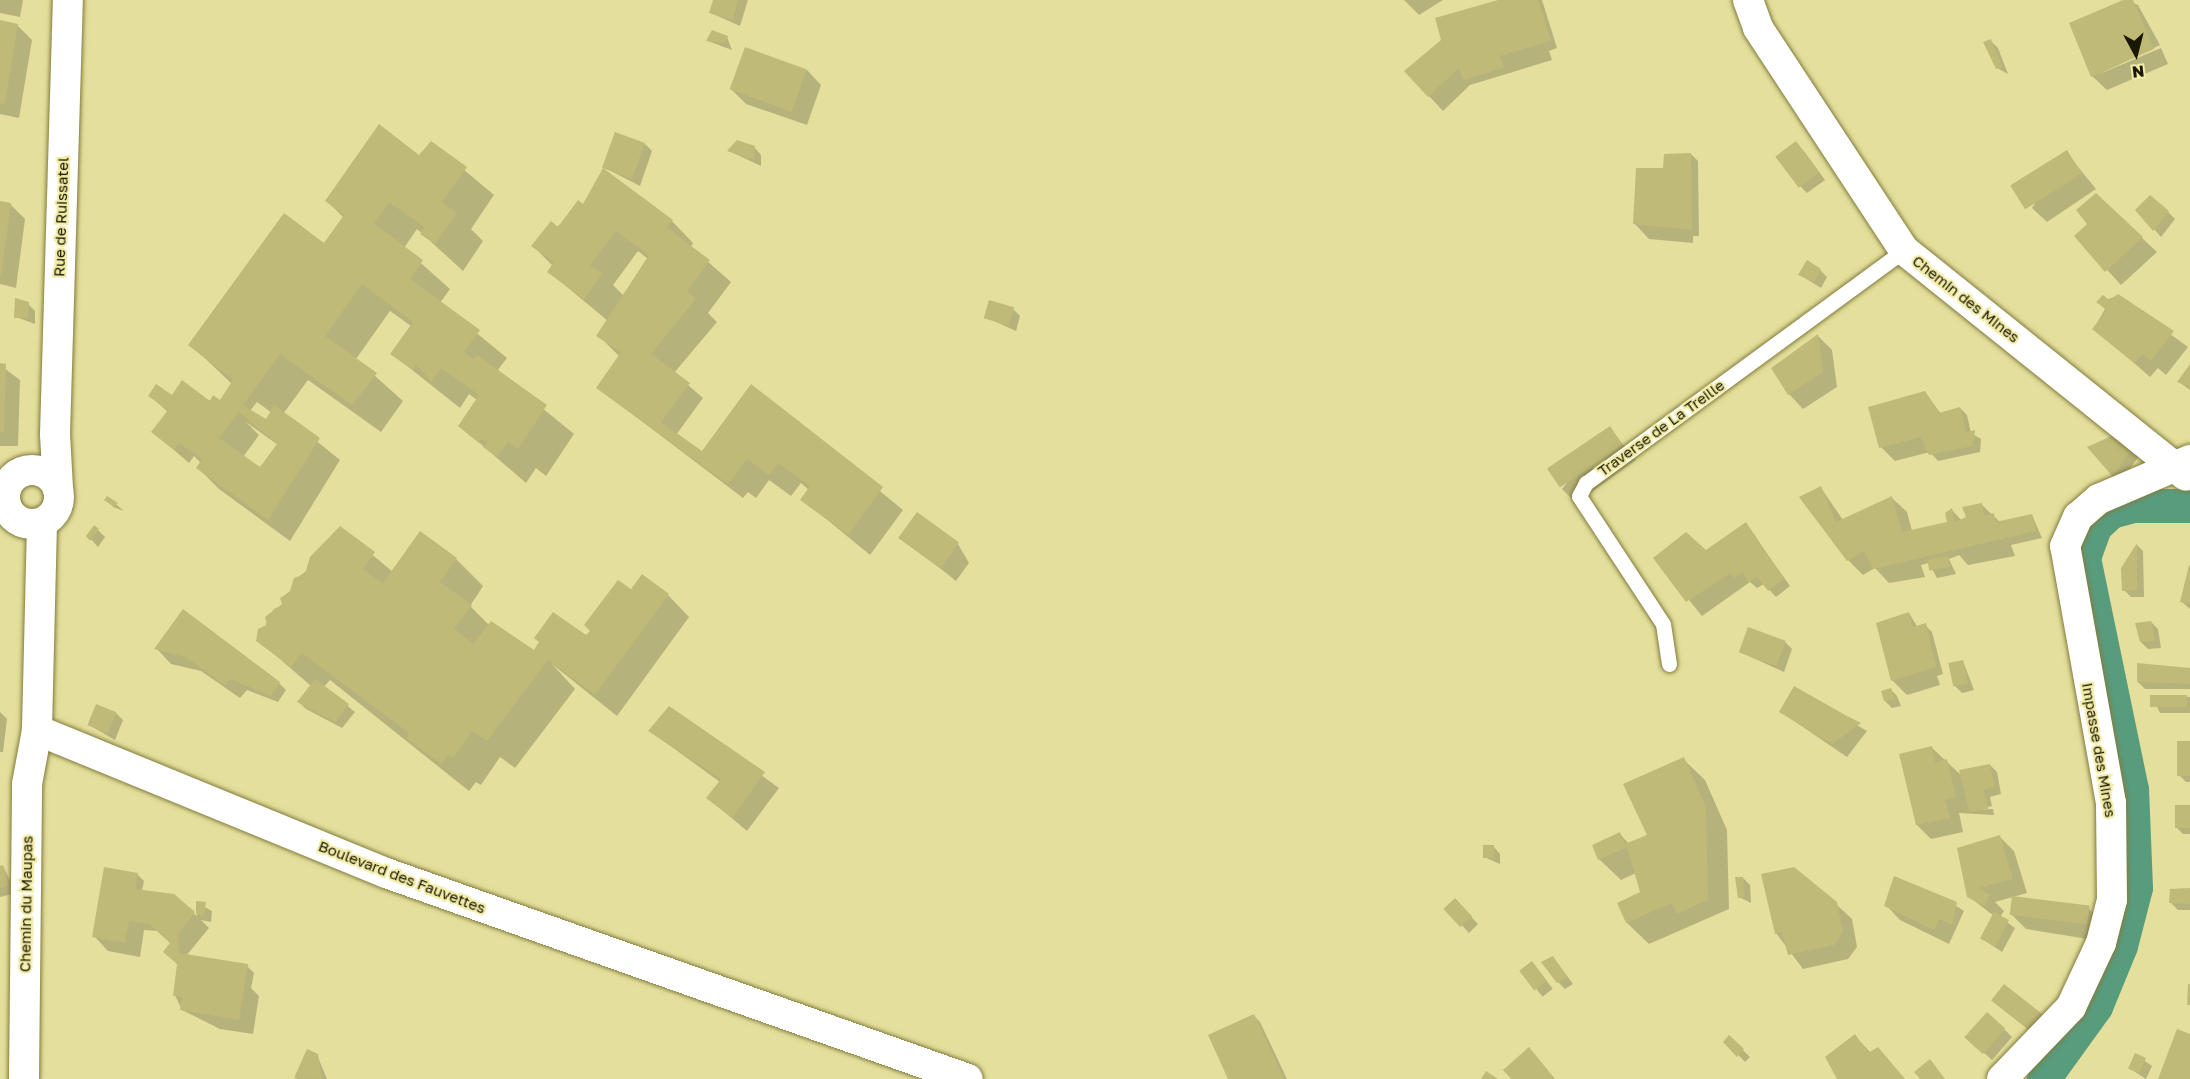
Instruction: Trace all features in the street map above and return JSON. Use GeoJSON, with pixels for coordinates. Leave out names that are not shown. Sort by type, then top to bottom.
{"type":"FeatureCollection","features":[{"type":"Feature","properties":{"kind":"street","name":"Rue de Ruissatel"},"geometry":{"type":"LineString","coordinates":[[42,523],[57,509],[55,434],[68,0]]}},
{"type":"Feature","properties":{"kind":"street","name":"Chemin des Mines"},"geometry":{"type":"LineString","coordinates":[[1748,0],[1758,28],[1904,250],[2185,468]]}},
{"type":"Feature","properties":{"kind":"street","name":"Rue de Ruissatel"},"geometry":{"type":"LineString","coordinates":[[10,489],[55,434]]}},
{"type":"Feature","properties":{"kind":"street","name":"Impasse des Mines"},"geometry":{"type":"LineString","coordinates":[[2002,1079],[2071,1007],[2101,943],[2112,900],[2110,803],[2065,546],[2078,517],[2099,499],[2185,468]]}},
{"type":"Feature","properties":{"kind":"street"},"geometry":{"type":"LineString","coordinates":[[37,729],[42,523],[21,522],[10,489],[58,488]]}},
{"type":"Feature","properties":{"kind":"street","name":"Chemin du Maupas"},"geometry":{"type":"LineString","coordinates":[[24,1079],[27,784],[37,729]]}},
{"type":"Feature","properties":{"kind":"street","name":"Boulevard des Fauvettes"},"geometry":{"type":"LineString","coordinates":[[37,729],[386,873],[968,1079]]}},
{"type":"Feature","properties":{"kind":"lane","name":"Traverse de La Treille"},"geometry":{"type":"LineString","coordinates":[[1669,664],[1663,624],[1579,496],[1586,483],[1904,250]]}},
{"type":"Feature","properties":{"kind":"building"},"geometry":{"type":"Polygon","coordinates":[[[713,0],[738,0],[733,20],[709,13],[713,0]]]}},
{"type":"Feature","properties":{"kind":"building"},"geometry":{"type":"Polygon","coordinates":[[[1498,0],[1538,0],[1551,41],[1500,56],[1504,68],[1463,80],[1459,68],[1428,97],[1404,71],[1441,40],[1435,18],[1498,0]]]}},
{"type":"Feature","properties":{"kind":"building"},"geometry":{"type":"Polygon","coordinates":[[[2123,0],[2133,0],[2154,49],[2091,77],[2069,23],[2123,0]]]}},
{"type":"Feature","properties":{"kind":"building"},"geometry":{"type":"Polygon","coordinates":[[[0,20],[18,24],[5,104],[0,103],[0,20]]]}},
{"type":"Feature","properties":{"kind":"building"},"geometry":{"type":"Polygon","coordinates":[[[712,30],[728,36],[725,43],[706,41],[712,30]]]}},
{"type":"Feature","properties":{"kind":"building"},"geometry":{"type":"Polygon","coordinates":[[[1991,39],[2002,67],[1996,69],[1983,42],[1991,39]]]}},
{"type":"Feature","properties":{"kind":"building"},"geometry":{"type":"Polygon","coordinates":[[[745,47],[807,70],[792,112],[730,89],[745,47]]]}},
{"type":"Feature","properties":{"kind":"building"},"geometry":{"type":"Polygon","coordinates":[[[379,124],[419,155],[431,141],[467,167],[442,202],[457,213],[435,244],[420,234],[424,227],[389,202],[374,224],[423,260],[410,279],[480,330],[464,352],[473,359],[477,355],[547,405],[518,449],[508,442],[497,457],[483,447],[487,443],[482,439],[479,443],[458,426],[479,395],[441,368],[431,382],[416,364],[413,370],[390,354],[413,322],[362,284],[325,336],[377,373],[352,405],[280,354],[243,405],[266,419],[274,405],[320,438],[268,520],[196,468],[202,459],[179,443],[174,450],[151,432],[168,410],[148,396],[156,384],[172,395],[182,380],[210,401],[213,395],[220,400],[233,380],[188,345],[284,213],[324,243],[344,215],[325,201],[379,124]],[[239,412],[219,438],[260,467],[277,444],[239,412]]]}},
{"type":"Feature","properties":{"kind":"building"},"geometry":{"type":"Polygon","coordinates":[[[615,132],[645,143],[632,179],[602,168],[615,132]]]}},
{"type":"Feature","properties":{"kind":"building"},"geometry":{"type":"Polygon","coordinates":[[[737,140],[755,146],[754,160],[727,151],[737,140]]]}},
{"type":"Feature","properties":{"kind":"building"},"geometry":{"type":"Polygon","coordinates":[[[1796,141],[1819,172],[1799,188],[1775,157],[1796,141]]]}},
{"type":"Feature","properties":{"kind":"building"},"geometry":{"type":"Polygon","coordinates":[[[2067,150],[2082,174],[2025,209],[2010,186],[2067,150]]]}},
{"type":"Feature","properties":{"kind":"building"},"geometry":{"type":"Polygon","coordinates":[[[1691,153],[1692,230],[1633,224],[1636,168],[1663,168],[1664,154],[1691,153]]]}},
{"type":"Feature","properties":{"kind":"building"},"geometry":{"type":"Polygon","coordinates":[[[603,168],[673,220],[667,228],[710,260],[687,291],[696,299],[651,354],[690,383],[661,422],[702,451],[751,384],[883,487],[848,535],[800,500],[810,486],[778,463],[769,475],[747,459],[728,484],[596,388],[621,352],[596,336],[649,255],[616,231],[590,265],[603,273],[584,299],[547,272],[554,262],[531,246],[551,221],[558,227],[578,200],[583,204],[603,168]]]}},
{"type":"Feature","properties":{"kind":"building"},"geometry":{"type":"Polygon","coordinates":[[[2096,193],[2143,237],[2105,272],[2074,236],[2087,224],[2076,210],[2096,193]]]}},
{"type":"Feature","properties":{"kind":"building"},"geometry":{"type":"Polygon","coordinates":[[[2150,195],[2169,211],[2153,231],[2135,210],[2150,195]]]}},
{"type":"Feature","properties":{"kind":"building"},"geometry":{"type":"Polygon","coordinates":[[[0,201],[11,203],[1,276],[0,275],[0,201]]]}},
{"type":"Feature","properties":{"kind":"building"},"geometry":{"type":"Polygon","coordinates":[[[1807,260],[1821,269],[1814,282],[1798,275],[1807,260]]]}},
{"type":"Feature","properties":{"kind":"building"},"geometry":{"type":"Polygon","coordinates":[[[2118,294],[2174,331],[2151,361],[2143,354],[2134,363],[2092,329],[2107,310],[2096,302],[2103,295],[2109,300],[2118,294]]]}},
{"type":"Feature","properties":{"kind":"building"},"geometry":{"type":"Polygon","coordinates":[[[15,298],[29,302],[28,318],[14,318],[15,298]]]}},
{"type":"Feature","properties":{"kind":"building"},"geometry":{"type":"Polygon","coordinates":[[[989,300],[1014,307],[1009,325],[984,318],[989,300]]]}},
{"type":"Feature","properties":{"kind":"building"},"geometry":{"type":"Polygon","coordinates":[[[1818,334],[1823,372],[1788,395],[1771,368],[1818,334]]]}},
{"type":"Feature","properties":{"kind":"building"},"geometry":{"type":"Polygon","coordinates":[[[0,363],[6,364],[4,432],[0,432],[0,363]]]}},
{"type":"Feature","properties":{"kind":"building"},"geometry":{"type":"Polygon","coordinates":[[[2190,364],[2190,387],[2177,382],[2190,364]]]}},
{"type":"Feature","properties":{"kind":"building"},"geometry":{"type":"Polygon","coordinates":[[[1925,391],[1939,413],[1960,407],[1966,432],[1975,430],[1973,446],[1929,455],[1921,437],[1879,448],[1868,407],[1925,391]]]}},
{"type":"Feature","properties":{"kind":"building"},"geometry":{"type":"Polygon","coordinates":[[[1610,426],[1623,445],[1560,488],[1547,468],[1610,426]]]}},
{"type":"Feature","properties":{"kind":"building"},"geometry":{"type":"Polygon","coordinates":[[[2116,434],[2133,447],[2113,477],[2087,447],[2116,434]]]}},
{"type":"Feature","properties":{"kind":"building"},"geometry":{"type":"Polygon","coordinates":[[[1821,486],[1836,522],[1892,496],[1902,532],[1947,522],[1945,513],[1952,508],[1955,522],[1966,517],[1962,507],[1982,503],[1984,516],[1994,513],[1995,522],[2032,514],[2036,531],[1873,569],[1864,551],[1847,561],[1799,497],[1821,486]]]}},
{"type":"Feature","properties":{"kind":"building"},"geometry":{"type":"Polygon","coordinates":[[[107,496],[118,503],[114,507],[104,500],[107,496]]]}},
{"type":"Feature","properties":{"kind":"building"},"geometry":{"type":"Polygon","coordinates":[[[917,512],[959,543],[940,568],[898,538],[917,512]]]}},
{"type":"Feature","properties":{"kind":"building"},"geometry":{"type":"Polygon","coordinates":[[[1746,522],[1784,579],[1768,591],[1757,577],[1748,582],[1743,572],[1734,578],[1731,573],[1686,602],[1653,558],[1686,532],[1706,550],[1746,522]]]}},
{"type":"Feature","properties":{"kind":"building"},"geometry":{"type":"Polygon","coordinates":[[[94,525],[99,529],[90,541],[86,536],[94,525]]]}},
{"type":"Feature","properties":{"kind":"building"},"geometry":{"type":"Polygon","coordinates":[[[340,526],[375,552],[363,569],[383,583],[420,531],[457,558],[440,582],[472,605],[454,629],[473,644],[491,621],[534,650],[539,642],[534,638],[553,612],[586,635],[590,631],[584,625],[618,580],[631,589],[642,574],[669,594],[595,695],[548,660],[487,741],[472,731],[453,758],[448,755],[441,764],[407,739],[409,733],[302,653],[291,667],[256,641],[258,629],[267,625],[265,617],[282,604],[280,598],[289,594],[294,578],[305,574],[310,557],[340,526]]]}},
{"type":"Feature","properties":{"kind":"building"},"geometry":{"type":"Polygon","coordinates":[[[2137,543],[2137,590],[2122,591],[2121,568],[2137,543]]]}},
{"type":"Feature","properties":{"kind":"building"},"geometry":{"type":"Polygon","coordinates":[[[1948,556],[1950,567],[1929,570],[1927,560],[1948,556]]]}},
{"type":"Feature","properties":{"kind":"building"},"geometry":{"type":"Polygon","coordinates":[[[2190,565],[2190,604],[2180,602],[2190,565]]]}},
{"type":"Feature","properties":{"kind":"building"},"geometry":{"type":"Polygon","coordinates":[[[183,609],[280,682],[271,696],[230,679],[225,685],[185,657],[154,649],[183,609]]]}},
{"type":"Feature","properties":{"kind":"building"},"geometry":{"type":"Polygon","coordinates":[[[1909,612],[1913,627],[1926,623],[1936,667],[1891,681],[1876,623],[1909,612]]]}},
{"type":"Feature","properties":{"kind":"building"},"geometry":{"type":"Polygon","coordinates":[[[2151,621],[2155,641],[2140,642],[2135,623],[2151,621]]]}},
{"type":"Feature","properties":{"kind":"building"},"geometry":{"type":"Polygon","coordinates":[[[1748,627],[1786,641],[1776,666],[1739,652],[1748,627]]]}},
{"type":"Feature","properties":{"kind":"building"},"geometry":{"type":"Polygon","coordinates":[[[1963,660],[1968,683],[1953,687],[1948,663],[1963,660]]]}},
{"type":"Feature","properties":{"kind":"building"},"geometry":{"type":"Polygon","coordinates":[[[2137,663],[2190,668],[2190,684],[2137,682],[2137,663]]]}},
{"type":"Feature","properties":{"kind":"building"},"geometry":{"type":"Polygon","coordinates":[[[315,679],[349,704],[335,722],[297,702],[315,679]]]}},
{"type":"Feature","properties":{"kind":"building"},"geometry":{"type":"Polygon","coordinates":[[[1794,686],[1861,723],[1832,744],[1779,712],[1794,686]]]}},
{"type":"Feature","properties":{"kind":"building"},"geometry":{"type":"Polygon","coordinates":[[[1891,688],[1895,699],[1884,701],[1881,691],[1891,688]]]}},
{"type":"Feature","properties":{"kind":"building"},"geometry":{"type":"Polygon","coordinates":[[[2150,695],[2187,695],[2187,707],[2150,707],[2150,695]]]}},
{"type":"Feature","properties":{"kind":"building"},"geometry":{"type":"Polygon","coordinates":[[[96,704],[116,712],[108,734],[87,725],[96,704]]]}},
{"type":"Feature","properties":{"kind":"building"},"geometry":{"type":"Polygon","coordinates":[[[669,706],[765,772],[732,818],[706,798],[721,779],[648,731],[669,706]]]}},
{"type":"Feature","properties":{"kind":"building"},"geometry":{"type":"Polygon","coordinates":[[[2177,741],[2190,741],[2190,776],[2177,776],[2177,741]]]}},
{"type":"Feature","properties":{"kind":"building"},"geometry":{"type":"Polygon","coordinates":[[[1932,746],[1935,762],[1947,759],[1956,797],[1945,799],[1950,818],[1916,825],[1899,754],[1932,746]]]}},
{"type":"Feature","properties":{"kind":"building"},"geometry":{"type":"Polygon","coordinates":[[[1684,757],[1706,807],[1708,900],[1676,914],[1672,903],[1626,923],[1617,903],[1640,892],[1627,847],[1598,860],[1592,845],[1620,832],[1625,844],[1647,835],[1623,784],[1684,757]]]}},
{"type":"Feature","properties":{"kind":"building"},"geometry":{"type":"Polygon","coordinates":[[[1990,764],[1995,787],[1984,790],[1988,809],[1969,812],[1959,770],[1990,764]]]}},
{"type":"Feature","properties":{"kind":"building"},"geometry":{"type":"Polygon","coordinates":[[[2175,805],[2190,805],[2190,828],[2175,828],[2175,805]]]}},
{"type":"Feature","properties":{"kind":"building"},"geometry":{"type":"Polygon","coordinates":[[[2000,835],[2013,879],[1979,888],[1990,895],[1984,906],[1967,897],[1957,848],[2000,835]]]}},
{"type":"Feature","properties":{"kind":"building"},"geometry":{"type":"Polygon","coordinates":[[[1483,845],[1494,845],[1494,858],[1483,858],[1483,845]]]}},
{"type":"Feature","properties":{"kind":"building"},"geometry":{"type":"Polygon","coordinates":[[[3,865],[9,886],[0,888],[0,866],[3,865]]]}},
{"type":"Feature","properties":{"kind":"building"},"geometry":{"type":"Polygon","coordinates":[[[104,867],[138,873],[135,889],[174,894],[195,912],[178,934],[179,953],[248,964],[239,1020],[180,1010],[182,997],[173,996],[177,964],[163,952],[170,943],[149,924],[129,921],[125,943],[92,937],[104,867]]]}},
{"type":"Feature","properties":{"kind":"building"},"geometry":{"type":"Polygon","coordinates":[[[1794,867],[1837,902],[1843,932],[1834,945],[1788,955],[1782,932],[1775,934],[1761,874],[1794,867]]]}},
{"type":"Feature","properties":{"kind":"building"},"geometry":{"type":"Polygon","coordinates":[[[1894,876],[1957,902],[1952,925],[1939,919],[1934,930],[1884,906],[1894,876]]]}},
{"type":"Feature","properties":{"kind":"building"},"geometry":{"type":"Polygon","coordinates":[[[1735,877],[1743,877],[1745,897],[1738,898],[1735,877]]]}},
{"type":"Feature","properties":{"kind":"building"},"geometry":{"type":"Polygon","coordinates":[[[2190,888],[2190,904],[2169,903],[2170,889],[2190,888]]]}},
{"type":"Feature","properties":{"kind":"building"},"geometry":{"type":"Polygon","coordinates":[[[2012,896],[2089,906],[2087,924],[2010,915],[2012,896]]]}},
{"type":"Feature","properties":{"kind":"building"},"geometry":{"type":"Polygon","coordinates":[[[1455,898],[1472,916],[1460,927],[1443,909],[1455,898]]]}},
{"type":"Feature","properties":{"kind":"building"},"geometry":{"type":"Polygon","coordinates":[[[196,901],[206,902],[204,916],[196,914],[196,901]]]}},
{"type":"Feature","properties":{"kind":"building"},"geometry":{"type":"Polygon","coordinates":[[[1994,912],[2009,920],[1995,946],[1980,938],[1994,912]]]}},
{"type":"Feature","properties":{"kind":"building"},"geometry":{"type":"Polygon","coordinates":[[[1553,956],[1567,977],[1557,983],[1541,962],[1553,956]]]}},
{"type":"Feature","properties":{"kind":"building"},"geometry":{"type":"Polygon","coordinates":[[[1532,961],[1547,981],[1534,991],[1519,971],[1532,961]]]}},
{"type":"Feature","properties":{"kind":"building"},"geometry":{"type":"Polygon","coordinates":[[[2004,984],[2045,1016],[2032,1033],[1991,1001],[2004,984]]]}},
{"type":"Feature","properties":{"kind":"building"},"geometry":{"type":"Polygon","coordinates":[[[2188,984],[2190,984],[2190,1005],[2187,1005],[2188,984]]]}},
{"type":"Feature","properties":{"kind":"building"},"geometry":{"type":"Polygon","coordinates":[[[1987,1012],[2006,1029],[1983,1054],[1964,1037],[1987,1012]]]}},
{"type":"Feature","properties":{"kind":"building"},"geometry":{"type":"Polygon","coordinates":[[[1254,1014],[1284,1079],[1228,1079],[1208,1035],[1254,1014]]]}},
{"type":"Feature","properties":{"kind":"building"},"geometry":{"type":"Polygon","coordinates":[[[2177,1029],[2190,1034],[2190,1079],[2158,1079],[2177,1029]]]}},
{"type":"Feature","properties":{"kind":"building"},"geometry":{"type":"Polygon","coordinates":[[[1855,1034],[1868,1053],[1878,1047],[1905,1079],[1837,1079],[1825,1057],[1855,1034]]]}},
{"type":"Feature","properties":{"kind":"building"},"geometry":{"type":"Polygon","coordinates":[[[1729,1035],[1744,1049],[1737,1057],[1723,1042],[1729,1035]]]}},
{"type":"Feature","properties":{"kind":"building"},"geometry":{"type":"Polygon","coordinates":[[[1529,1047],[1555,1079],[1511,1079],[1503,1070],[1529,1047]]]}},
{"type":"Feature","properties":{"kind":"building"},"geometry":{"type":"Polygon","coordinates":[[[307,1049],[318,1054],[322,1079],[294,1078],[307,1049]]]}},
{"type":"Feature","properties":{"kind":"building"},"geometry":{"type":"Polygon","coordinates":[[[2135,1053],[2146,1058],[2139,1073],[2128,1069],[2135,1053]]]}},
{"type":"Feature","properties":{"kind":"building"},"geometry":{"type":"Polygon","coordinates":[[[1930,1059],[1945,1079],[1920,1079],[1914,1072],[1930,1059]]]}},
{"type":"Feature","properties":{"kind":"building"},"geometry":{"type":"Polygon","coordinates":[[[1486,1071],[1498,1079],[1481,1079],[1486,1071]]]}},
{"type":"Feature","properties":{"kind":"waterway"},"geometry":{"type":"LineString","coordinates":[[2044,1079],[2096,1007],[2121,946],[2136,888],[2132,790],[2084,558],[2095,527],[2111,512],[2134,506],[2190,506]]}}]}
